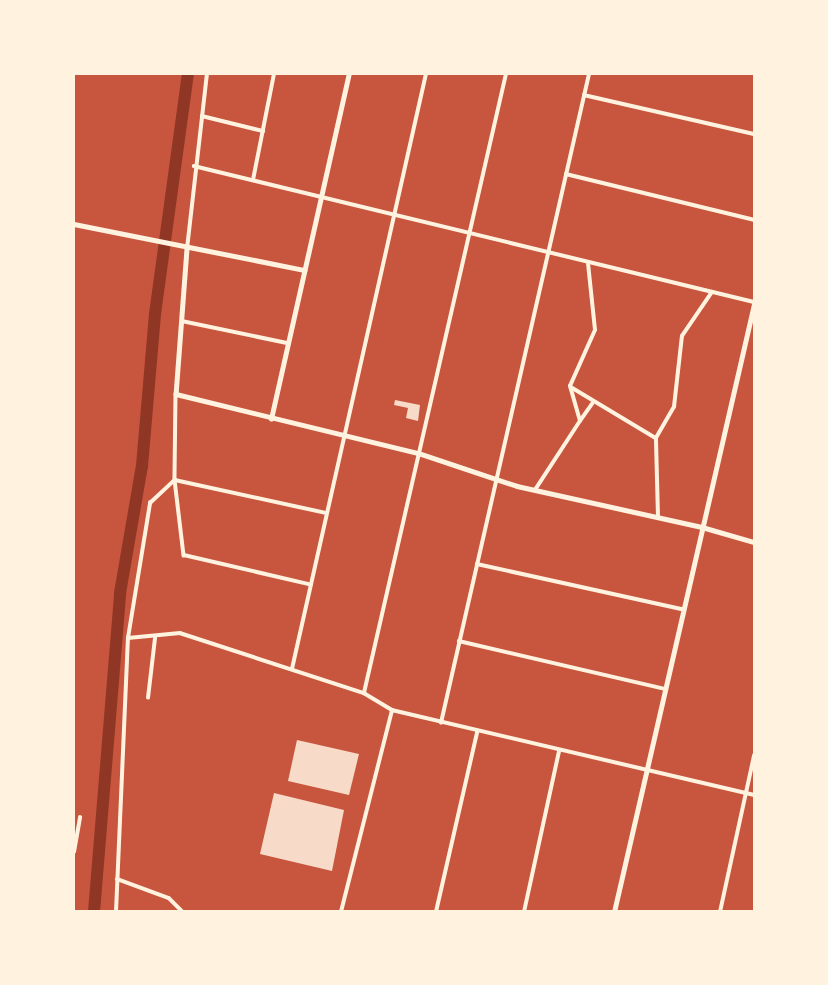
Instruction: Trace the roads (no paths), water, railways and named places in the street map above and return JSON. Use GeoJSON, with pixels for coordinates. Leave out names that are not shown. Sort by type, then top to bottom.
{"type":"FeatureCollection","features":[{"type":"Feature","properties":{"kind":"main road"},"geometry":{"type":"LineString","coordinates":[[271,419],[349,74]]}},
{"type":"Feature","properties":{"kind":"main road"},"geometry":{"type":"LineString","coordinates":[[74,224],[175,247],[304,270]]}},
{"type":"Feature","properties":{"kind":"main road"},"geometry":{"type":"LineString","coordinates":[[187,249],[176,394],[418,453],[535,490],[702,527],[754,542]]}},
{"type":"Feature","properties":{"kind":"main road"},"geometry":{"type":"LineString","coordinates":[[614,912],[754,303]]}},
{"type":"Feature","properties":{"kind":"street"},"geometry":{"type":"LineString","coordinates":[[187,249],[194,166],[207,74]]}},
{"type":"Feature","properties":{"kind":"street"},"geometry":{"type":"LineString","coordinates":[[253,180],[274,74]]}},
{"type":"Feature","properties":{"kind":"street"},"geometry":{"type":"LineString","coordinates":[[292,669],[426,74]]}},
{"type":"Feature","properties":{"kind":"street"},"geometry":{"type":"LineString","coordinates":[[364,693],[506,74]]}},
{"type":"Feature","properties":{"kind":"street"},"geometry":{"type":"LineString","coordinates":[[441,723],[589,74]]}},
{"type":"Feature","properties":{"kind":"street"},"geometry":{"type":"LineString","coordinates":[[584,95],[754,134]]}},
{"type":"Feature","properties":{"kind":"street"},"geometry":{"type":"LineString","coordinates":[[202,116],[263,131]]}},
{"type":"Feature","properties":{"kind":"street"},"geometry":{"type":"LineString","coordinates":[[194,166],[394,211],[548,253],[754,303]]}},
{"type":"Feature","properties":{"kind":"street"},"geometry":{"type":"LineString","coordinates":[[566,174],[754,220]]}},
{"type":"Feature","properties":{"kind":"street"},"geometry":{"type":"LineString","coordinates":[[579,421],[570,386],[595,330],[588,263]]}},
{"type":"Feature","properties":{"kind":"street"},"geometry":{"type":"LineString","coordinates":[[658,517],[656,438],[674,407],[682,336],[712,292]]}},
{"type":"Feature","properties":{"kind":"street"},"geometry":{"type":"LineString","coordinates":[[183,321],[287,343]]}},
{"type":"Feature","properties":{"kind":"street"},"geometry":{"type":"LineString","coordinates":[[570,386],[592,404],[656,438]]}},
{"type":"Feature","properties":{"kind":"street"},"geometry":{"type":"LineString","coordinates":[[176,394],[175,480],[184,555],[309,584]]}},
{"type":"Feature","properties":{"kind":"street"},"geometry":{"type":"LineString","coordinates":[[535,490],[592,404]]}},
{"type":"Feature","properties":{"kind":"street"},"geometry":{"type":"LineString","coordinates":[[175,480],[326,513]]}},
{"type":"Feature","properties":{"kind":"street"},"geometry":{"type":"LineString","coordinates":[[116,912],[128,638],[150,502],[175,480]]}},
{"type":"Feature","properties":{"kind":"street"},"geometry":{"type":"LineString","coordinates":[[477,564],[682,609]]}},
{"type":"Feature","properties":{"kind":"street"},"geometry":{"type":"LineString","coordinates":[[128,638],[180,634],[364,693],[392,710],[647,773],[754,795]]}},
{"type":"Feature","properties":{"kind":"street"},"geometry":{"type":"LineString","coordinates":[[148,698],[155,638]]}},
{"type":"Feature","properties":{"kind":"street"},"geometry":{"type":"LineString","coordinates":[[460,641],[665,688]]}},
{"type":"Feature","properties":{"kind":"street"},"geometry":{"type":"LineString","coordinates":[[341,912],[392,710]]}},
{"type":"Feature","properties":{"kind":"street"},"geometry":{"type":"LineString","coordinates":[[436,912],[477,732]]}},
{"type":"Feature","properties":{"kind":"street"},"geometry":{"type":"LineString","coordinates":[[524,912],[559,752]]}},
{"type":"Feature","properties":{"kind":"street"},"geometry":{"type":"LineString","coordinates":[[720,912],[754,756]]}},
{"type":"Feature","properties":{"kind":"street"},"geometry":{"type":"LineString","coordinates":[[74,852],[80,818]]}},
{"type":"Feature","properties":{"kind":"street"},"geometry":{"type":"LineString","coordinates":[[116,879],[169,898],[183,912]]}},
{"type":"Feature","properties":{"kind":"waterway"},"geometry":{"type":"LineString","coordinates":[[94,912],[120,593],[142,466],[155,314],[188,74]]}}]}
